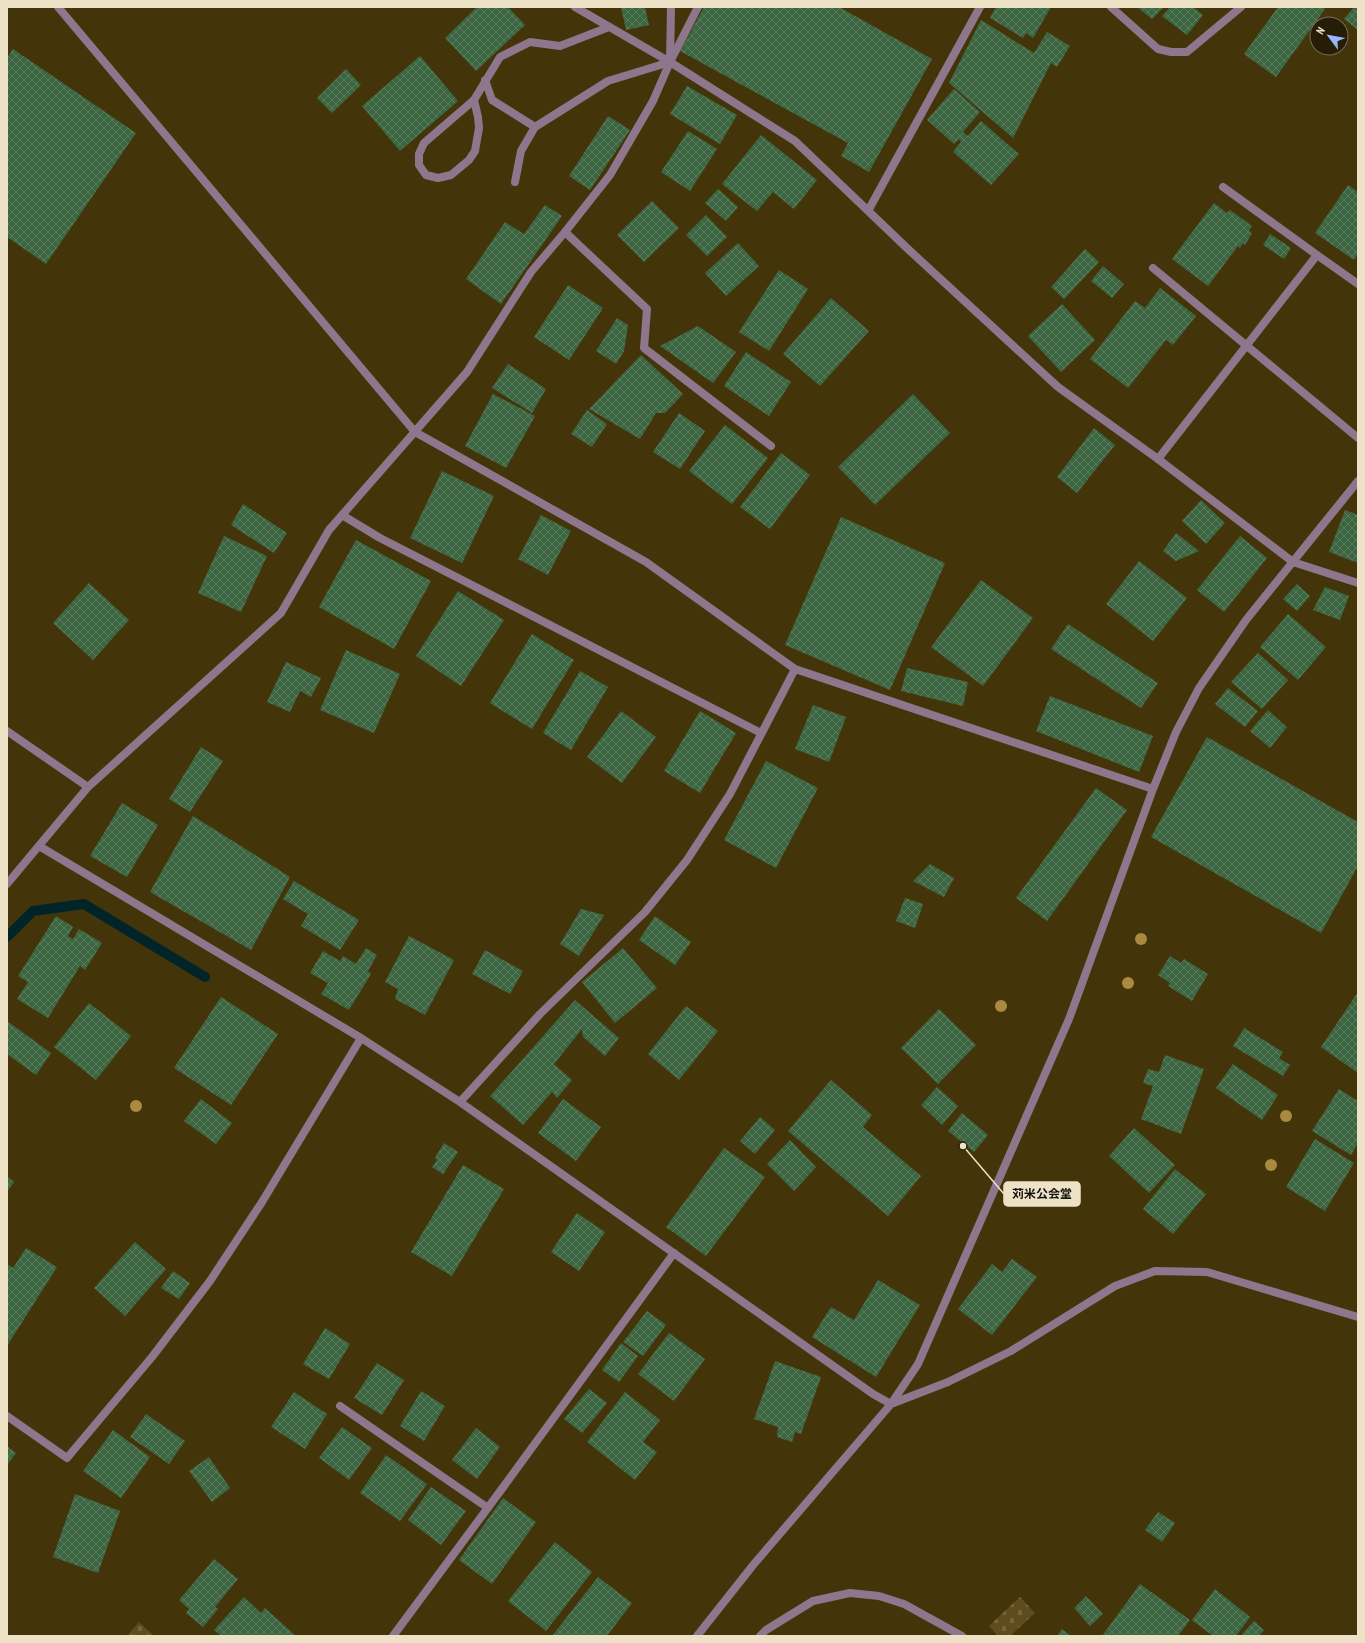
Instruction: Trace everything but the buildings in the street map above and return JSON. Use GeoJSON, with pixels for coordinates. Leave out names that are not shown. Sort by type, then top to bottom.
{"type":"FeatureCollection","features":[{"type":"Feature","properties":{"kind":"street"},"geometry":{"type":"LineString","coordinates":[[58,7],[415,432],[646,562],[796,669],[1153,789]]}},
{"type":"Feature","properties":{"kind":"street"},"geometry":{"type":"LineString","coordinates":[[575,7],[670,62],[795,141],[909,250],[1058,387],[1158,459],[1293,562],[1358,583]]}},
{"type":"Feature","properties":{"kind":"street"},"geometry":{"type":"LineString","coordinates":[[670,62],[671,7]]}},
{"type":"Feature","properties":{"kind":"street"},"geometry":{"type":"LineString","coordinates":[[7,884],[88,787],[281,614],[329,530],[467,372],[530,272],[565,232],[610,175],[653,101],[670,62],[698,7]]}},
{"type":"Feature","properties":{"kind":"street"},"geometry":{"type":"LineString","coordinates":[[868,211],[980,7]]}},
{"type":"Feature","properties":{"kind":"street"},"geometry":{"type":"LineString","coordinates":[[1111,7],[1158,49],[1171,52],[1187,52],[1241,7]]}},
{"type":"Feature","properties":{"kind":"street"},"geometry":{"type":"LineString","coordinates":[[474,100],[479,128],[475,151],[469,160],[451,175],[438,178],[426,174],[419,165],[419,154],[424,143],[474,100],[500,57],[530,42],[560,46],[609,27]]}},
{"type":"Feature","properties":{"kind":"street"},"geometry":{"type":"LineString","coordinates":[[515,182],[521,151],[535,127],[608,81],[670,62]]}},
{"type":"Feature","properties":{"kind":"street"},"geometry":{"type":"LineString","coordinates":[[486,80],[492,100],[535,127]]}},
{"type":"Feature","properties":{"kind":"street"},"geometry":{"type":"LineString","coordinates":[[1223,187],[1358,284]]}},
{"type":"Feature","properties":{"kind":"street"},"geometry":{"type":"LineString","coordinates":[[565,232],[647,309],[644,348],[771,446]]}},
{"type":"Feature","properties":{"kind":"street"},"geometry":{"type":"LineString","coordinates":[[1158,459],[1317,255]]}},
{"type":"Feature","properties":{"kind":"street"},"geometry":{"type":"LineString","coordinates":[[1153,268],[1358,438]]}},
{"type":"Feature","properties":{"kind":"street"},"geometry":{"type":"LineString","coordinates":[[698,1636],[754,1564],[891,1404],[918,1364],[1069,1019],[1153,789],[1176,732],[1199,688],[1246,620],[1358,481]]}},
{"type":"Feature","properties":{"kind":"street"},"geometry":{"type":"LineString","coordinates":[[342,515],[380,538],[761,733]]}},
{"type":"Feature","properties":{"kind":"street"},"geometry":{"type":"LineString","coordinates":[[460,1102],[540,1014],[645,912],[691,854],[730,794],[796,669]]}},
{"type":"Feature","properties":{"kind":"street"},"geometry":{"type":"LineString","coordinates":[[7,731],[88,787]]}},
{"type":"Feature","properties":{"kind":"street"},"geometry":{"type":"LineString","coordinates":[[39,846],[361,1038],[460,1102],[873,1394],[891,1404]]}},
{"type":"Feature","properties":{"kind":"street"},"geometry":{"type":"LineString","coordinates":[[7,1416],[67,1458],[152,1357],[210,1281],[262,1202],[361,1038]]}},
{"type":"Feature","properties":{"kind":"street"},"geometry":{"type":"LineString","coordinates":[[393,1636],[674,1252]]}},
{"type":"Feature","properties":{"kind":"street"},"geometry":{"type":"LineString","coordinates":[[891,1404],[948,1382],[1011,1351],[1115,1286],[1155,1271],[1207,1272],[1358,1317]]}},
{"type":"Feature","properties":{"kind":"street"},"geometry":{"type":"LineString","coordinates":[[340,1406],[488,1508]]}},
{"type":"Feature","properties":{"kind":"street"},"geometry":{"type":"LineString","coordinates":[[760,1636],[766,1630],[813,1601],[850,1593],[879,1596],[904,1604],[962,1636]]}},
{"type":"Feature","properties":{"kind":"green space"},"geometry":{"type":"Polygon","coordinates":[[[1020,1597],[1035,1613],[1010,1636],[998,1636],[989,1626],[1020,1597]]]}},
{"type":"Feature","properties":{"kind":"green space"},"geometry":{"type":"Polygon","coordinates":[[[139,1622],[154,1636],[127,1636],[139,1622]]]}},
{"type":"Feature","properties":{"kind":"waterway"},"geometry":{"type":"LineString","coordinates":[[7,937],[33,911],[84,904],[205,977]]}},
{"type":"Feature","properties":{"kind":"place","name":"苅米公会堂"},"geometry":{"type":"Point","coordinates":[963,1146]}}]}
